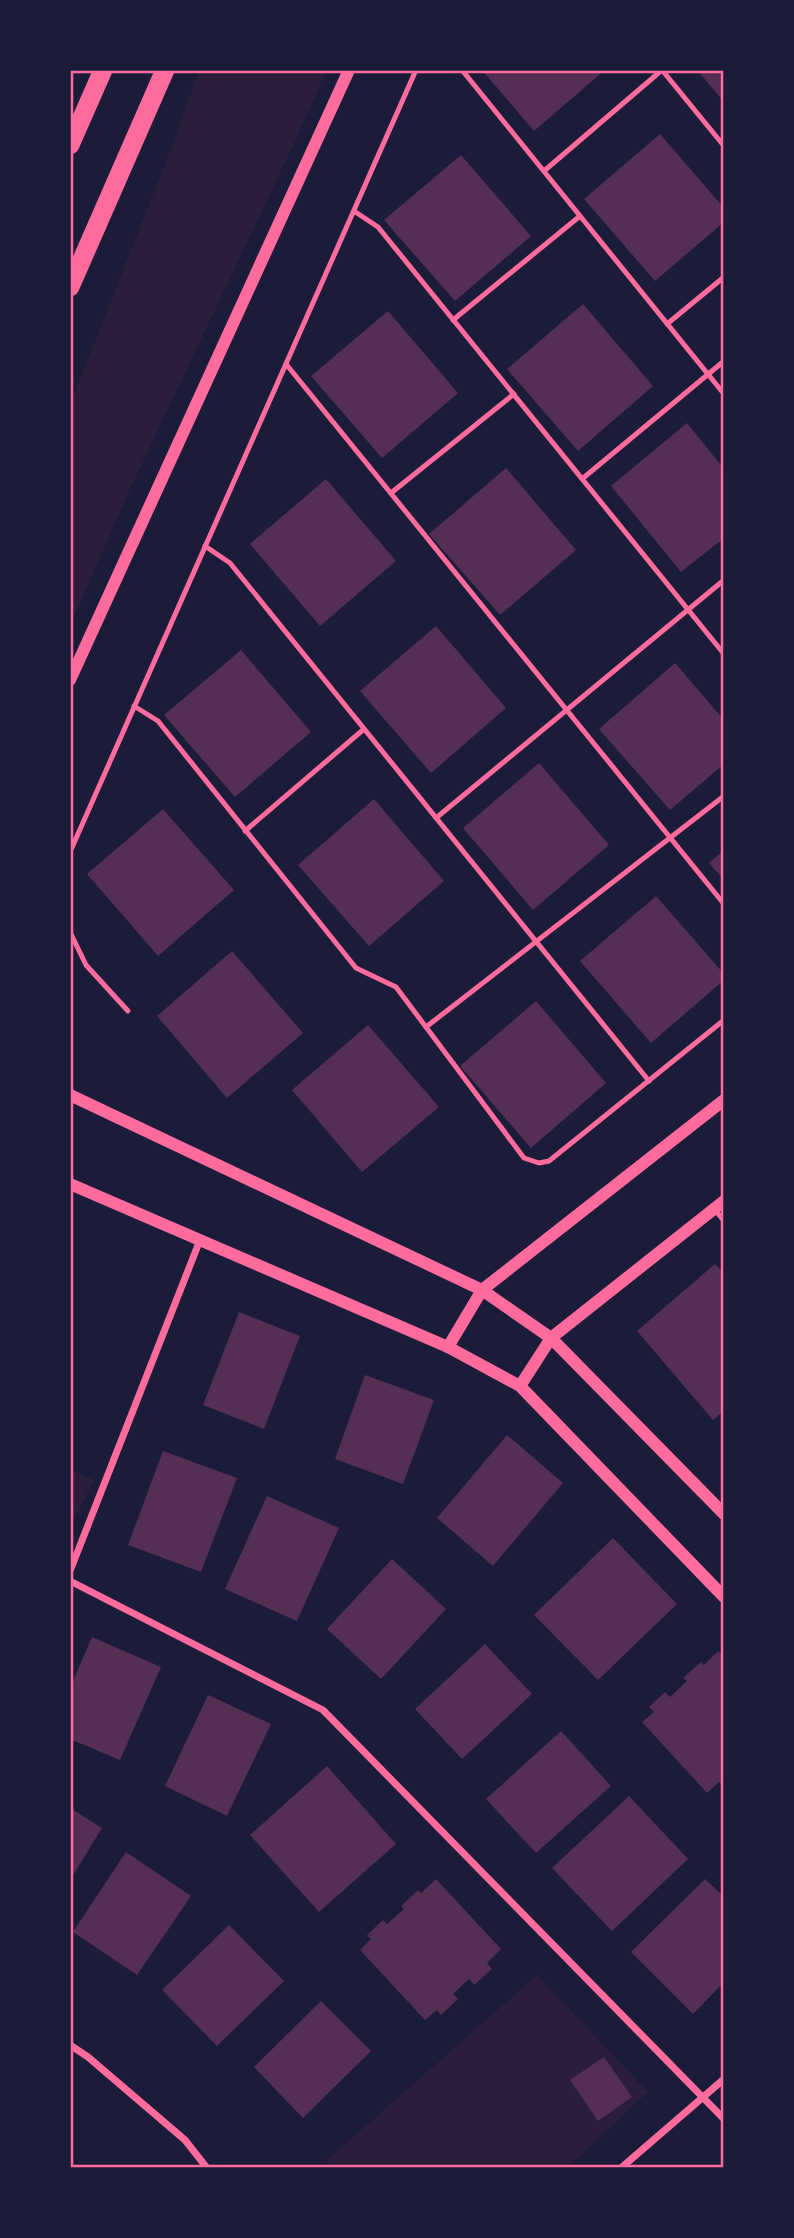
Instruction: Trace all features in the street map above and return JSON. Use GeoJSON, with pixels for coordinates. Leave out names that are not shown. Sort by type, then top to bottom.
{"type":"FeatureCollection","features":[{"type":"Feature","properties":{"kind":"highway"},"geometry":{"type":"LineString","coordinates":[[71,142],[103,70]]}},
{"type":"Feature","properties":{"kind":"highway"},"geometry":{"type":"LineString","coordinates":[[70,287],[165,70]]}},
{"type":"Feature","properties":{"kind":"street"},"geometry":{"type":"LineString","coordinates":[[70,680],[349,70]]}},
{"type":"Feature","properties":{"kind":"street"},"geometry":{"type":"LineString","coordinates":[[70,1095],[482,1290],[551,1338],[724,1514]]}},
{"type":"Feature","properties":{"kind":"street"},"geometry":{"type":"LineString","coordinates":[[448,1347],[482,1290],[724,1100]]}},
{"type":"Feature","properties":{"kind":"street"},"geometry":{"type":"LineString","coordinates":[[70,1184],[448,1347],[520,1386],[724,1597]]}},
{"type":"Feature","properties":{"kind":"street"},"geometry":{"type":"LineString","coordinates":[[520,1386],[551,1338],[719,1205]]}},
{"type":"Feature","properties":{"kind":"street"},"geometry":{"type":"LineString","coordinates":[[70,1571],[200,1239]]}},
{"type":"Feature","properties":{"kind":"street"},"geometry":{"type":"LineString","coordinates":[[70,1581],[323,1710],[724,2119]]}},
{"type":"Feature","properties":{"kind":"street"},"geometry":{"type":"LineString","coordinates":[[70,2045],[88,2057],[185,2140],[206,2168]]}},
{"type":"Feature","properties":{"kind":"street"},"geometry":{"type":"LineString","coordinates":[[621,2168],[724,2079]]}},
{"type":"Feature","properties":{"kind":"lane"},"geometry":{"type":"LineString","coordinates":[[70,852],[416,70]]}},
{"type":"Feature","properties":{"kind":"lane"},"geometry":{"type":"LineString","coordinates":[[462,70],[724,394]]}},
{"type":"Feature","properties":{"kind":"lane"},"geometry":{"type":"LineString","coordinates":[[544,171],[662,70],[724,146]]}},
{"type":"Feature","properties":{"kind":"lane"},"geometry":{"type":"LineString","coordinates":[[354,211],[378,227],[724,654]]}},
{"type":"Feature","properties":{"kind":"lane"},"geometry":{"type":"LineString","coordinates":[[453,320],[580,216]]}},
{"type":"Feature","properties":{"kind":"lane"},"geometry":{"type":"LineString","coordinates":[[667,324],[724,277]]}},
{"type":"Feature","properties":{"kind":"lane"},"geometry":{"type":"LineString","coordinates":[[582,478],[724,361]]}},
{"type":"Feature","properties":{"kind":"lane"},"geometry":{"type":"LineString","coordinates":[[286,364],[724,904]]}},
{"type":"Feature","properties":{"kind":"lane"},"geometry":{"type":"LineString","coordinates":[[391,493],[514,394]]}},
{"type":"Feature","properties":{"kind":"lane"},"geometry":{"type":"LineString","coordinates":[[205,546],[230,563],[649,1081]]}},
{"type":"Feature","properties":{"kind":"lane"},"geometry":{"type":"LineString","coordinates":[[436,818],[724,580]]}},
{"type":"Feature","properties":{"kind":"lane"},"geometry":{"type":"LineString","coordinates":[[134,706],[158,721],[356,968],[396,987],[519,1153],[530,1161],[549,1161],[724,1020]]}},
{"type":"Feature","properties":{"kind":"lane"},"geometry":{"type":"LineString","coordinates":[[246,831],[364,729]]}},
{"type":"Feature","properties":{"kind":"lane"},"geometry":{"type":"LineString","coordinates":[[426,1027],[724,796]]}},
{"type":"Feature","properties":{"kind":"lane"},"geometry":{"type":"LineString","coordinates":[[70,932],[86,965],[128,1011]]}},
{"type":"Feature","properties":{"kind":"lane"},"geometry":{"type":"LineString","coordinates":[[719,1205],[724,1221]]}},
{"type":"Feature","properties":{"kind":"shaded area"},"geometry":{"type":"Polygon","coordinates":[[[199,70],[327,70],[130,489],[70,626],[70,404],[173,144],[199,70]]]}},
{"type":"Feature","properties":{"kind":"shaded area"},"geometry":{"type":"Polygon","coordinates":[[[70,1469],[94,1480],[70,1527],[70,1469]]]}},
{"type":"Feature","properties":{"kind":"shaded area"},"geometry":{"type":"Polygon","coordinates":[[[537,1975],[648,2092],[567,2168],[331,2168],[326,2161],[537,1975]]]}},
{"type":"Feature","properties":{"kind":"building"},"geometry":{"type":"Polygon","coordinates":[[[482,70],[605,70],[534,131],[482,70]]]}},
{"type":"Feature","properties":{"kind":"building"},"geometry":{"type":"Polygon","coordinates":[[[697,70],[724,70],[724,102],[697,70]]]}},
{"type":"Feature","properties":{"kind":"building"},"geometry":{"type":"Polygon","coordinates":[[[660,134],[724,208],[724,222],[655,281],[584,199],[660,134]]]}},
{"type":"Feature","properties":{"kind":"building"},"geometry":{"type":"Polygon","coordinates":[[[461,155],[531,236],[455,301],[384,220],[461,155]]]}},
{"type":"Feature","properties":{"kind":"building"},"geometry":{"type":"Polygon","coordinates":[[[583,304],[653,386],[578,451],[507,369],[583,304]]]}},
{"type":"Feature","properties":{"kind":"building"},"geometry":{"type":"Polygon","coordinates":[[[388,311],[458,393],[382,458],[311,376],[388,311]]]}},
{"type":"Feature","properties":{"kind":"building"},"geometry":{"type":"Polygon","coordinates":[[[687,423],[724,469],[724,538],[681,572],[611,486],[687,423]]]}},
{"type":"Feature","properties":{"kind":"building"},"geometry":{"type":"Polygon","coordinates":[[[506,468],[576,550],[500,615],[429,534],[506,468]]]}},
{"type":"Feature","properties":{"kind":"building"},"geometry":{"type":"Polygon","coordinates":[[[326,479],[396,561],[320,626],[250,544],[326,479]]]}},
{"type":"Feature","properties":{"kind":"building"},"geometry":{"type":"Polygon","coordinates":[[[436,626],[506,708],[431,773],[360,691],[436,626]]]}},
{"type":"Feature","properties":{"kind":"building"},"geometry":{"type":"Polygon","coordinates":[[[241,650],[311,732],[235,797],[164,715],[241,650]]]}},
{"type":"Feature","properties":{"kind":"building"},"geometry":{"type":"Polygon","coordinates":[[[675,663],[724,720],[724,764],[670,810],[599,729],[675,663]]]}},
{"type":"Feature","properties":{"kind":"building"},"geometry":{"type":"Polygon","coordinates":[[[539,763],[609,845],[533,910],[463,828],[539,763]]]}},
{"type":"Feature","properties":{"kind":"building"},"geometry":{"type":"Polygon","coordinates":[[[374,799],[444,881],[369,946],[298,865],[374,799]]]}},
{"type":"Feature","properties":{"kind":"building"},"geometry":{"type":"Polygon","coordinates":[[[163,809],[234,890],[158,956],[87,874],[163,809]]]}},
{"type":"Feature","properties":{"kind":"building"},"geometry":{"type":"Polygon","coordinates":[[[724,850],[724,880],[709,863],[724,850]]]}},
{"type":"Feature","properties":{"kind":"building"},"geometry":{"type":"Polygon","coordinates":[[[656,896],[724,974],[724,980],[651,1043],[580,961],[656,896]]]}},
{"type":"Feature","properties":{"kind":"building"},"geometry":{"type":"Polygon","coordinates":[[[232,951],[303,1033],[227,1098],[157,1016],[232,951]]]}},
{"type":"Feature","properties":{"kind":"building"},"geometry":{"type":"Polygon","coordinates":[[[536,1001],[606,1083],[531,1148],[460,1066],[536,1001]]]}},
{"type":"Feature","properties":{"kind":"building"},"geometry":{"type":"Polygon","coordinates":[[[368,1025],[439,1107],[362,1172],[292,1090],[368,1025]]]}},
{"type":"Feature","properties":{"kind":"building"},"geometry":{"type":"Polygon","coordinates":[[[715,1264],[724,1274],[724,1411],[713,1420],[637,1331],[715,1264]]]}},
{"type":"Feature","properties":{"kind":"building"},"geometry":{"type":"Polygon","coordinates":[[[239,1312],[300,1336],[264,1429],[203,1405],[239,1312]]]}},
{"type":"Feature","properties":{"kind":"building"},"geometry":{"type":"Polygon","coordinates":[[[365,1375],[434,1400],[403,1484],[335,1459],[365,1375]]]}},
{"type":"Feature","properties":{"kind":"building"},"geometry":{"type":"Polygon","coordinates":[[[507,1435],[563,1483],[493,1566],[437,1518],[507,1435]]]}},
{"type":"Feature","properties":{"kind":"building"},"geometry":{"type":"Polygon","coordinates":[[[163,1451],[237,1478],[201,1572],[128,1545],[163,1451]]]}},
{"type":"Feature","properties":{"kind":"building"},"geometry":{"type":"Polygon","coordinates":[[[267,1496],[339,1528],[297,1621],[225,1589],[267,1496]]]}},
{"type":"Feature","properties":{"kind":"building"},"geometry":{"type":"Polygon","coordinates":[[[613,1538],[677,1604],[598,1680],[534,1615],[613,1538]]]}},
{"type":"Feature","properties":{"kind":"building"},"geometry":{"type":"Polygon","coordinates":[[[392,1559],[446,1609],[381,1679],[327,1629],[392,1559]]]}},
{"type":"Feature","properties":{"kind":"building"},"geometry":{"type":"Polygon","coordinates":[[[92,1637],[161,1667],[120,1760],[70,1739],[70,1688],[92,1637]]]}},
{"type":"Feature","properties":{"kind":"building"},"geometry":{"type":"Polygon","coordinates":[[[485,1644],[532,1694],[462,1759],[415,1709],[485,1644]]]}},
{"type":"Feature","properties":{"kind":"building"},"geometry":{"type":"Polygon","coordinates":[[[718,1651],[724,1657],[724,1787],[719,1782],[707,1793],[642,1722],[654,1712],[649,1707],[665,1692],[670,1697],[687,1681],[683,1678],[701,1662],[704,1665],[718,1651]]]}},
{"type":"Feature","properties":{"kind":"building"},"geometry":{"type":"Polygon","coordinates":[[[208,1695],[271,1724],[227,1816],[165,1786],[208,1695]]]}},
{"type":"Feature","properties":{"kind":"building"},"geometry":{"type":"Polygon","coordinates":[[[561,1731],[611,1786],[536,1853],[486,1799],[561,1731]]]}},
{"type":"Feature","properties":{"kind":"building"},"geometry":{"type":"Polygon","coordinates":[[[327,1766],[396,1844],[319,1912],[250,1835],[327,1766]]]}},
{"type":"Feature","properties":{"kind":"building"},"geometry":{"type":"Polygon","coordinates":[[[629,1796],[688,1859],[612,1931],[552,1868],[629,1796]]]}},
{"type":"Feature","properties":{"kind":"building"},"geometry":{"type":"Polygon","coordinates":[[[70,1808],[102,1828],[70,1880],[70,1808]]]}},
{"type":"Feature","properties":{"kind":"building"},"geometry":{"type":"Polygon","coordinates":[[[126,1852],[191,1896],[137,1975],[73,1932],[126,1852]]]}},
{"type":"Feature","properties":{"kind":"building"},"geometry":{"type":"Polygon","coordinates":[[[436,1879],[501,1949],[487,1963],[492,1969],[474,1985],[469,1979],[453,1994],[458,1999],[441,2015],[437,2010],[425,2020],[360,1950],[371,1939],[367,1935],[383,1920],[387,1924],[404,1909],[401,1906],[418,1890],[421,1893],[436,1879]]]}},
{"type":"Feature","properties":{"kind":"building"},"geometry":{"type":"Polygon","coordinates":[[[705,1879],[724,1897],[724,1982],[693,2014],[631,1952],[705,1879]]]}},
{"type":"Feature","properties":{"kind":"building"},"geometry":{"type":"Polygon","coordinates":[[[229,1925],[284,1981],[217,2046],[162,1990],[229,1925]]]}},
{"type":"Feature","properties":{"kind":"building"},"geometry":{"type":"Polygon","coordinates":[[[321,2001],[371,2051],[303,2118],[254,2067],[321,2001]]]}},
{"type":"Feature","properties":{"kind":"building"},"geometry":{"type":"Polygon","coordinates":[[[604,2057],[632,2097],[598,2121],[570,2080],[604,2057]]]}}]}
